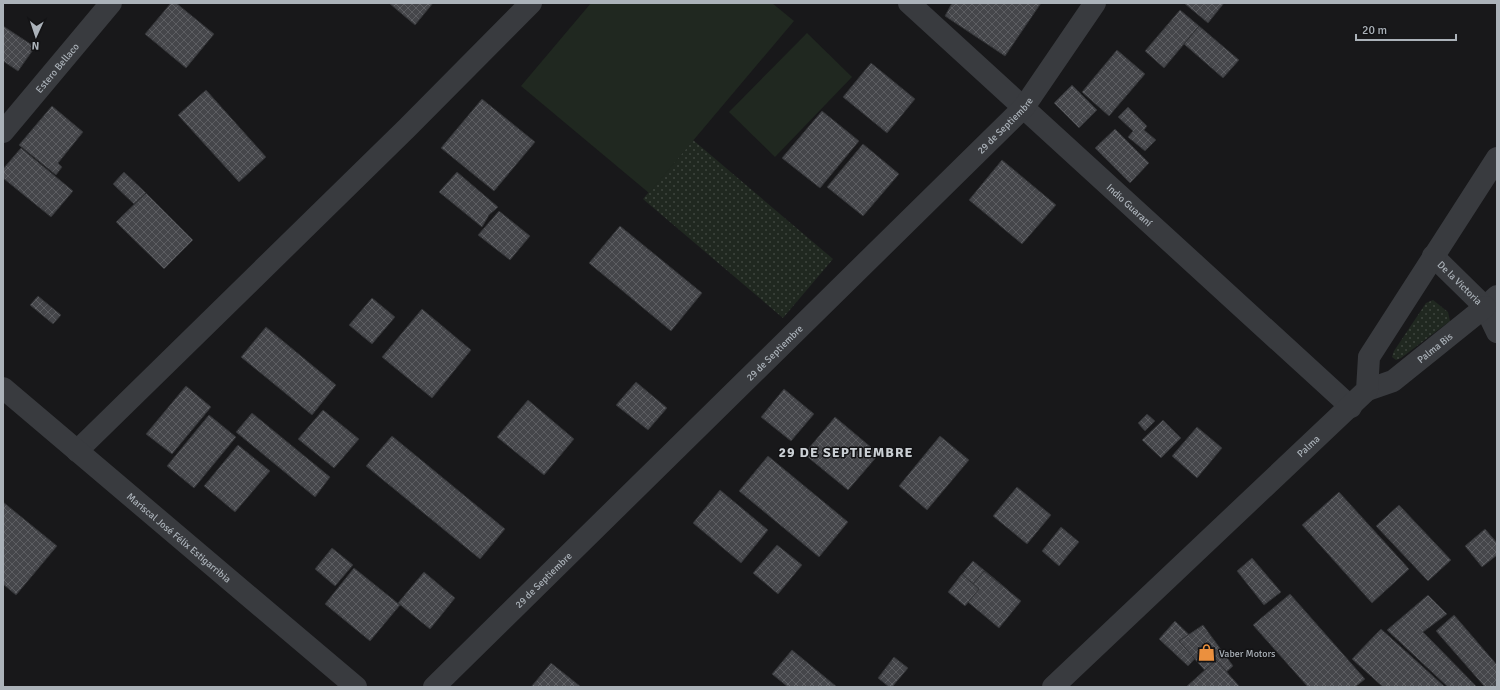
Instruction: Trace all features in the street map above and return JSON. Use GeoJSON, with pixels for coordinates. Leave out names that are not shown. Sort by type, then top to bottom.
{"type":"FeatureCollection","features":[{"type":"Feature","properties":{"kind":"street","name":"Estero Bellaco"},"geometry":{"type":"LineString","coordinates":[[3,132],[111,3]]}},
{"type":"Feature","properties":{"kind":"street"},"geometry":{"type":"LineString","coordinates":[[77,451],[407,128],[531,3]]}},
{"type":"Feature","properties":{"kind":"street","name":"Indio Guaraní"},"geometry":{"type":"LineString","coordinates":[[909,3],[1351,406]]}},
{"type":"Feature","properties":{"kind":"street","name":"29 de Septiembre"},"geometry":{"type":"LineString","coordinates":[[434,687],[1024,107],[1095,3]]}},
{"type":"Feature","properties":{"kind":"street"},"geometry":{"type":"LineString","coordinates":[[1367,390],[1369,357],[1497,158]]}},
{"type":"Feature","properties":{"kind":"street","name":"De la Victoria"},"geometry":{"type":"LineString","coordinates":[[1433,256],[1491,301],[1497,332]]}},
{"type":"Feature","properties":{"kind":"street","name":"Palma Bis"},"geometry":{"type":"LineString","coordinates":[[1367,390],[1393,381],[1491,301]]}},
{"type":"Feature","properties":{"kind":"street","name":"Mariscal José Félix Estigarribia"},"geometry":{"type":"LineString","coordinates":[[3,388],[356,687]]}},
{"type":"Feature","properties":{"kind":"street","name":"Palma"},"geometry":{"type":"LineString","coordinates":[[1053,687],[1367,390]]}},
{"type":"Feature","properties":{"kind":"shaded area"},"geometry":{"type":"Polygon","coordinates":[[[591,3],[772,3],[794,21],[649,193],[521,86],[591,3]]]}},
{"type":"Feature","properties":{"kind":"shaded area"},"geometry":{"type":"Polygon","coordinates":[[[807,33],[852,77],[775,157],[729,112],[807,33]]]}},
{"type":"Feature","properties":{"kind":"shaded area"},"geometry":{"type":"Polygon","coordinates":[[[693,140],[833,259],[783,318],[643,199],[693,140]]]}},
{"type":"Feature","properties":{"kind":"shaded area"},"geometry":{"type":"Polygon","coordinates":[[[1433,300],[1448,312],[1450,321],[1401,358],[1396,360],[1392,357],[1394,351],[1426,303],[1433,300]]]}},
{"type":"Feature","properties":{"kind":"building"},"geometry":{"type":"Polygon","coordinates":[[[171,3],[176,3],[214,34],[186,68],[145,34],[171,3]]]}},
{"type":"Feature","properties":{"kind":"building"},"geometry":{"type":"Polygon","coordinates":[[[389,3],[433,3],[415,25],[389,3]]]}},
{"type":"Feature","properties":{"kind":"building"},"geometry":{"type":"Polygon","coordinates":[[[952,3],[1041,3],[1005,56],[945,16],[952,3]]]}},
{"type":"Feature","properties":{"kind":"building"},"geometry":{"type":"Polygon","coordinates":[[[1184,3],[1224,3],[1208,23],[1184,3]]]}},
{"type":"Feature","properties":{"kind":"building"},"geometry":{"type":"Polygon","coordinates":[[[1180,10],[1199,26],[1164,68],[1145,51],[1180,10]]]}},
{"type":"Feature","properties":{"kind":"building"},"geometry":{"type":"Polygon","coordinates":[[[3,26],[35,47],[18,71],[3,61],[3,26]]]}},
{"type":"Feature","properties":{"kind":"building"},"geometry":{"type":"Polygon","coordinates":[[[1199,26],[1239,60],[1223,78],[1184,44],[1199,26]]]}},
{"type":"Feature","properties":{"kind":"building"},"geometry":{"type":"Polygon","coordinates":[[[1117,50],[1145,74],[1109,116],[1082,92],[1117,50]]]}},
{"type":"Feature","properties":{"kind":"building"},"geometry":{"type":"Polygon","coordinates":[[[871,63],[915,99],[887,133],[843,97],[871,63]]]}},
{"type":"Feature","properties":{"kind":"building"},"geometry":{"type":"Polygon","coordinates":[[[1072,85],[1097,110],[1079,128],[1054,103],[1072,85]]]}},
{"type":"Feature","properties":{"kind":"building"},"geometry":{"type":"Polygon","coordinates":[[[206,90],[266,157],[239,182],[178,115],[206,90]]]}},
{"type":"Feature","properties":{"kind":"building"},"geometry":{"type":"Polygon","coordinates":[[[482,99],[535,142],[494,191],[441,148],[482,99]]]}},
{"type":"Feature","properties":{"kind":"building"},"geometry":{"type":"Polygon","coordinates":[[[52,106],[83,132],[58,163],[62,167],[56,175],[19,145],[52,106]]]}},
{"type":"Feature","properties":{"kind":"building"},"geometry":{"type":"Polygon","coordinates":[[[1128,107],[1147,126],[1144,130],[1156,140],[1145,151],[1128,137],[1133,131],[1118,117],[1128,107]]]}},
{"type":"Feature","properties":{"kind":"building"},"geometry":{"type":"Polygon","coordinates":[[[822,111],[859,141],[820,188],[782,158],[822,111]]]}},
{"type":"Feature","properties":{"kind":"building"},"geometry":{"type":"Polygon","coordinates":[[[1115,129],[1149,163],[1130,183],[1095,148],[1115,129]]]}},
{"type":"Feature","properties":{"kind":"building"},"geometry":{"type":"Polygon","coordinates":[[[863,144],[899,174],[863,216],[827,187],[863,144]]]}},
{"type":"Feature","properties":{"kind":"building"},"geometry":{"type":"Polygon","coordinates":[[[21,148],[73,191],[51,217],[3,178],[3,169],[21,148]]]}},
{"type":"Feature","properties":{"kind":"building"},"geometry":{"type":"Polygon","coordinates":[[[1002,160],[1056,205],[1022,244],[969,200],[1002,160]]]}},
{"type":"Feature","properties":{"kind":"building"},"geometry":{"type":"Polygon","coordinates":[[[124,172],[146,193],[134,204],[113,184],[124,172]]]}},
{"type":"Feature","properties":{"kind":"building"},"geometry":{"type":"Polygon","coordinates":[[[457,172],[498,207],[489,215],[482,227],[439,192],[457,172]]]}},
{"type":"Feature","properties":{"kind":"building"},"geometry":{"type":"Polygon","coordinates":[[[146,193],[193,240],[164,269],[116,222],[146,193]]]}},
{"type":"Feature","properties":{"kind":"building"},"geometry":{"type":"Polygon","coordinates":[[[499,211],[530,236],[510,260],[478,235],[499,211]]]}},
{"type":"Feature","properties":{"kind":"building"},"geometry":{"type":"Polygon","coordinates":[[[620,226],[702,293],[671,331],[589,263],[620,226]]]}},
{"type":"Feature","properties":{"kind":"building"},"geometry":{"type":"Polygon","coordinates":[[[38,296],[61,315],[53,324],[30,305],[38,296]]]}},
{"type":"Feature","properties":{"kind":"building"},"geometry":{"type":"Polygon","coordinates":[[[372,298],[395,317],[372,344],[349,325],[372,298]]]}},
{"type":"Feature","properties":{"kind":"building"},"geometry":{"type":"Polygon","coordinates":[[[422,309],[471,350],[432,398],[382,357],[422,309]]]}},
{"type":"Feature","properties":{"kind":"building"},"geometry":{"type":"Polygon","coordinates":[[[266,327],[336,385],[312,415],[241,357],[266,327]]]}},
{"type":"Feature","properties":{"kind":"building"},"geometry":{"type":"Polygon","coordinates":[[[636,382],[667,408],[648,430],[616,405],[636,382]]]}},
{"type":"Feature","properties":{"kind":"building"},"geometry":{"type":"Polygon","coordinates":[[[186,386],[211,407],[172,454],[146,434],[186,386]]]}},
{"type":"Feature","properties":{"kind":"building"},"geometry":{"type":"Polygon","coordinates":[[[784,389],[814,414],[791,441],[761,417],[784,389]]]}},
{"type":"Feature","properties":{"kind":"building"},"geometry":{"type":"Polygon","coordinates":[[[528,400],[574,439],[544,475],[497,437],[528,400]]]}},
{"type":"Feature","properties":{"kind":"building"},"geometry":{"type":"Polygon","coordinates":[[[323,410],[359,439],[334,468],[298,439],[323,410]]]}},
{"type":"Feature","properties":{"kind":"building"},"geometry":{"type":"Polygon","coordinates":[[[252,413],[330,477],[315,497],[236,432],[252,413]]]}},
{"type":"Feature","properties":{"kind":"building"},"geometry":{"type":"Polygon","coordinates":[[[1147,414],[1155,421],[1145,431],[1138,423],[1147,414]]]}},
{"type":"Feature","properties":{"kind":"building"},"geometry":{"type":"Polygon","coordinates":[[[209,415],[236,437],[194,488],[167,466],[209,415]]]}},
{"type":"Feature","properties":{"kind":"building"},"geometry":{"type":"Polygon","coordinates":[[[835,417],[879,454],[848,490],[804,454],[835,417]]]}},
{"type":"Feature","properties":{"kind":"building"},"geometry":{"type":"Polygon","coordinates":[[[1163,420],[1181,438],[1161,458],[1142,440],[1163,420]]]}},
{"type":"Feature","properties":{"kind":"building"},"geometry":{"type":"Polygon","coordinates":[[[1197,427],[1222,448],[1197,478],[1172,456],[1197,427]]]}},
{"type":"Feature","properties":{"kind":"building"},"geometry":{"type":"Polygon","coordinates":[[[392,436],[505,529],[480,559],[366,466],[392,436]]]}},
{"type":"Feature","properties":{"kind":"building"},"geometry":{"type":"Polygon","coordinates":[[[940,436],[969,460],[927,510],[899,486],[940,436]]]}},
{"type":"Feature","properties":{"kind":"building"},"geometry":{"type":"Polygon","coordinates":[[[238,445],[270,471],[235,512],[204,486],[238,445]]]}},
{"type":"Feature","properties":{"kind":"building"},"geometry":{"type":"Polygon","coordinates":[[[768,456],[848,522],[819,557],[739,491],[768,456]]]}},
{"type":"Feature","properties":{"kind":"building"},"geometry":{"type":"Polygon","coordinates":[[[1017,487],[1051,515],[1027,544],[993,516],[1017,487]]]}},
{"type":"Feature","properties":{"kind":"building"},"geometry":{"type":"Polygon","coordinates":[[[720,490],[768,530],[741,563],[693,523],[720,490]]]}},
{"type":"Feature","properties":{"kind":"building"},"geometry":{"type":"Polygon","coordinates":[[[1339,492],[1409,569],[1372,603],[1302,525],[1339,492]]]}},
{"type":"Feature","properties":{"kind":"building"},"geometry":{"type":"Polygon","coordinates":[[[3,502],[57,546],[16,595],[3,584],[3,502]]]}},
{"type":"Feature","properties":{"kind":"building"},"geometry":{"type":"Polygon","coordinates":[[[1399,505],[1451,560],[1428,581],[1376,526],[1399,505]]]}},
{"type":"Feature","properties":{"kind":"building"},"geometry":{"type":"Polygon","coordinates":[[[1061,527],[1079,542],[1059,566],[1042,551],[1061,527]]]}},
{"type":"Feature","properties":{"kind":"building"},"geometry":{"type":"Polygon","coordinates":[[[1485,529],[1497,543],[1497,555],[1482,567],[1465,546],[1485,529]]]}},
{"type":"Feature","properties":{"kind":"building"},"geometry":{"type":"Polygon","coordinates":[[[777,545],[802,565],[778,594],[753,573],[777,545]]]}},
{"type":"Feature","properties":{"kind":"building"},"geometry":{"type":"Polygon","coordinates":[[[332,548],[353,565],[335,586],[315,569],[332,548]]]}},
{"type":"Feature","properties":{"kind":"building"},"geometry":{"type":"Polygon","coordinates":[[[1252,558],[1281,592],[1264,605],[1237,571],[1252,558]]]}},
{"type":"Feature","properties":{"kind":"building"},"geometry":{"type":"Polygon","coordinates":[[[973,561],[1008,590],[993,608],[958,579],[973,561]]]}},
{"type":"Feature","properties":{"kind":"building"},"geometry":{"type":"Polygon","coordinates":[[[354,568],[400,605],[370,641],[325,604],[354,568]]]}},
{"type":"Feature","properties":{"kind":"building"},"geometry":{"type":"Polygon","coordinates":[[[984,571],[1021,601],[999,628],[962,597],[984,571]]]}},
{"type":"Feature","properties":{"kind":"building"},"geometry":{"type":"Polygon","coordinates":[[[424,572],[455,598],[430,629],[398,603],[424,572]]]}},
{"type":"Feature","properties":{"kind":"building"},"geometry":{"type":"Polygon","coordinates":[[[962,574],[979,589],[965,606],[948,592],[962,574]]]}},
{"type":"Feature","properties":{"kind":"building"},"geometry":{"type":"Polygon","coordinates":[[[1290,594],[1365,679],[1355,687],[1308,687],[1253,625],[1290,594]]]}},
{"type":"Feature","properties":{"kind":"building"},"geometry":{"type":"Polygon","coordinates":[[[1428,595],[1447,614],[1423,632],[1477,687],[1448,687],[1387,630],[1428,595]]]}},
{"type":"Feature","properties":{"kind":"building"},"geometry":{"type":"Polygon","coordinates":[[[1454,615],[1497,665],[1497,687],[1485,687],[1436,631],[1454,615]]]}},
{"type":"Feature","properties":{"kind":"building"},"geometry":{"type":"Polygon","coordinates":[[[1175,621],[1204,649],[1188,666],[1159,639],[1175,621]]]}},
{"type":"Feature","properties":{"kind":"building","name":"Vaber Motors"},"geometry":{"type":"Polygon","coordinates":[[[1203,625],[1233,666],[1215,682],[1179,641],[1203,625]]]}},
{"type":"Feature","properties":{"kind":"building"},"geometry":{"type":"Polygon","coordinates":[[[1381,629],[1445,687],[1383,687],[1352,659],[1381,629]]]}},
{"type":"Feature","properties":{"kind":"building"},"geometry":{"type":"Polygon","coordinates":[[[792,650],[837,687],[788,687],[772,674],[792,650]]]}},
{"type":"Feature","properties":{"kind":"building"},"geometry":{"type":"Polygon","coordinates":[[[894,657],[908,668],[892,687],[889,687],[878,678],[894,657]]]}},
{"type":"Feature","properties":{"kind":"building"},"geometry":{"type":"Polygon","coordinates":[[[1216,660],[1240,687],[1186,687],[1216,660]]]}},
{"type":"Feature","properties":{"kind":"building"},"geometry":{"type":"Polygon","coordinates":[[[551,663],[581,687],[531,687],[551,663]]]}},
{"type":"Feature","properties":{"kind":"place","name":"Vaber Motors"},"geometry":{"type":"Point","coordinates":[1206,653]}},
{"type":"Feature","properties":{"kind":"district","name":"29 DE SEPTIEMBRE"},"geometry":{"type":"Point","coordinates":[846,452]}}]}
